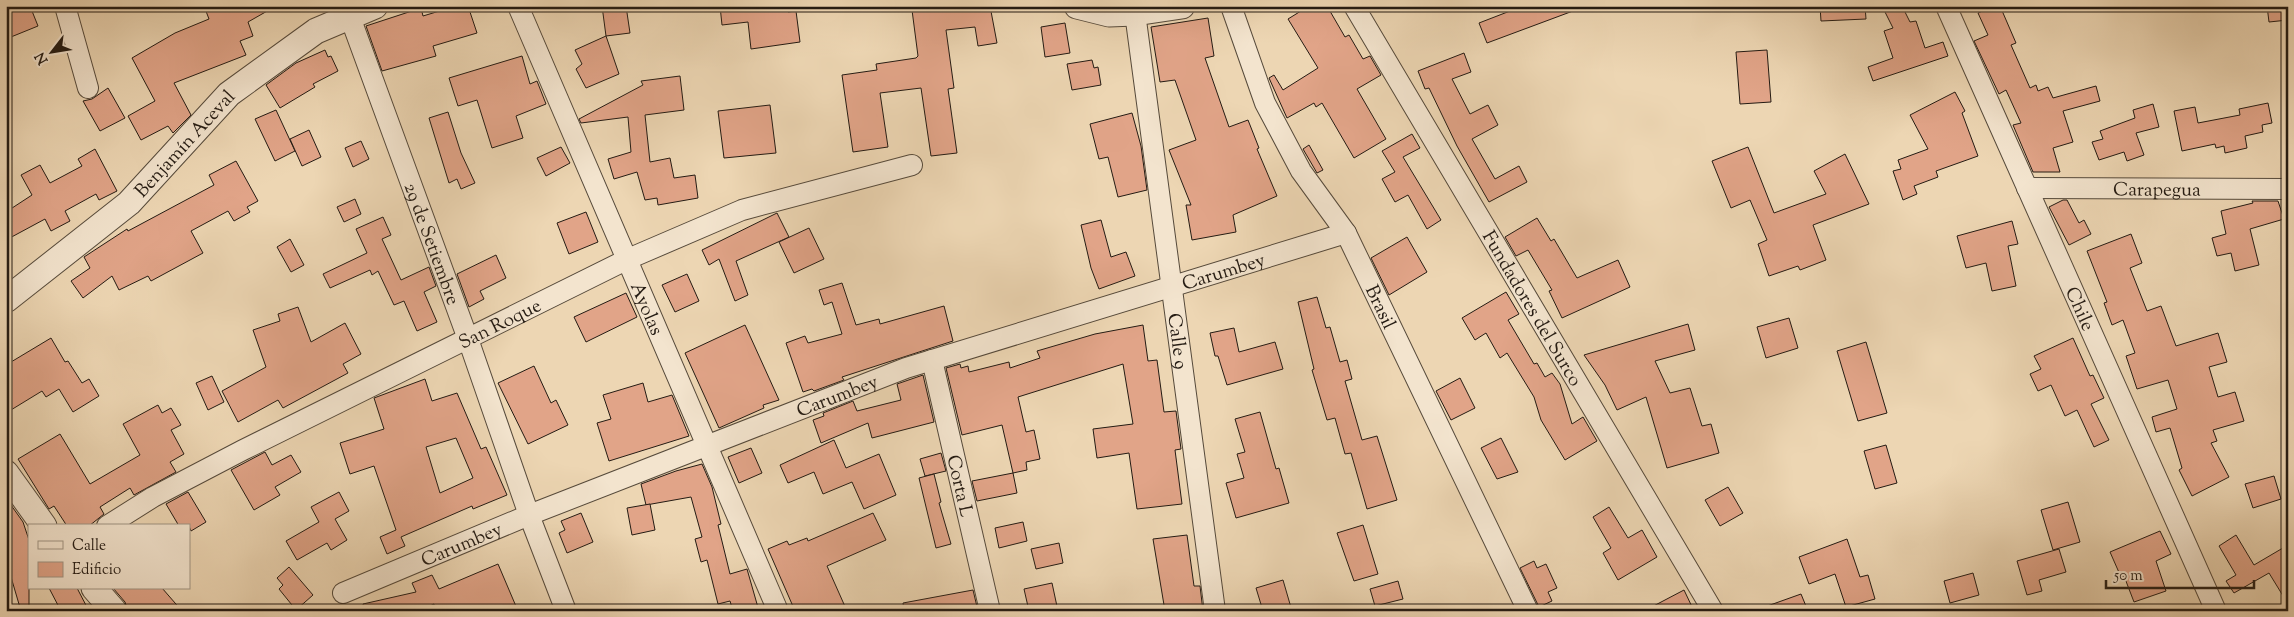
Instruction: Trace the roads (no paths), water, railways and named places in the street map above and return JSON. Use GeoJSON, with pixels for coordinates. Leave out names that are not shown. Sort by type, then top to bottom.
{"type":"FeatureCollection","features":[{"type":"Feature","properties":{"kind":"street"},"geometry":{"type":"LineString","coordinates":[[65,6],[88,88]]}},
{"type":"Feature","properties":{"kind":"street","name":"Benjamín Aceval"},"geometry":{"type":"LineString","coordinates":[[6,300],[129,203],[229,94],[316,31],[375,6]]}},
{"type":"Feature","properties":{"kind":"street","name":"Ayolas"},"geometry":{"type":"LineString","coordinates":[[518,6],[778,611]]}},
{"type":"Feature","properties":{"kind":"street"},"geometry":{"type":"LineString","coordinates":[[1078,6],[1109,14],[1135,13],[1182,6]]}},
{"type":"Feature","properties":{"kind":"street","name":"Brasil"},"geometry":{"type":"LineString","coordinates":[[1231,6],[1265,103],[1301,172],[1346,233],[1528,611]]}},
{"type":"Feature","properties":{"kind":"street","name":"Fundadores del Surco"},"geometry":{"type":"LineString","coordinates":[[1354,6],[1712,611]]}},
{"type":"Feature","properties":{"kind":"street","name":"Chile"},"geometry":{"type":"LineString","coordinates":[[1946,6],[2216,611]]}},
{"type":"Feature","properties":{"kind":"street","name":"Calle 9"},"geometry":{"type":"LineString","coordinates":[[1135,13],[1215,611]]}},
{"type":"Feature","properties":{"kind":"street","name":"29 de Setiembre"},"geometry":{"type":"LineString","coordinates":[[350,17],[468,339],[528,515],[566,611]]}},
{"type":"Feature","properties":{"kind":"street","name":"San Roque"},"geometry":{"type":"LineString","coordinates":[[110,524],[153,498],[243,450],[628,259],[742,210],[912,165]]}},
{"type":"Feature","properties":{"kind":"street","name":"Carapegua"},"geometry":{"type":"LineString","coordinates":[[2027,188],[2288,189]]}},
{"type":"Feature","properties":{"kind":"street","name":"Carumbey"},"geometry":{"type":"LineString","coordinates":[[343,593],[528,515],[707,447],[906,368],[1346,233]]}},
{"type":"Feature","properties":{"kind":"street","name":"Corta L"},"geometry":{"type":"LineString","coordinates":[[932,360],[990,611]]}},
{"type":"Feature","properties":{"kind":"street"},"geometry":{"type":"LineString","coordinates":[[6,473],[43,524]]}},
{"type":"Feature","properties":{"kind":"street"},"geometry":{"type":"LineString","coordinates":[[96,590],[114,611]]}}]}
